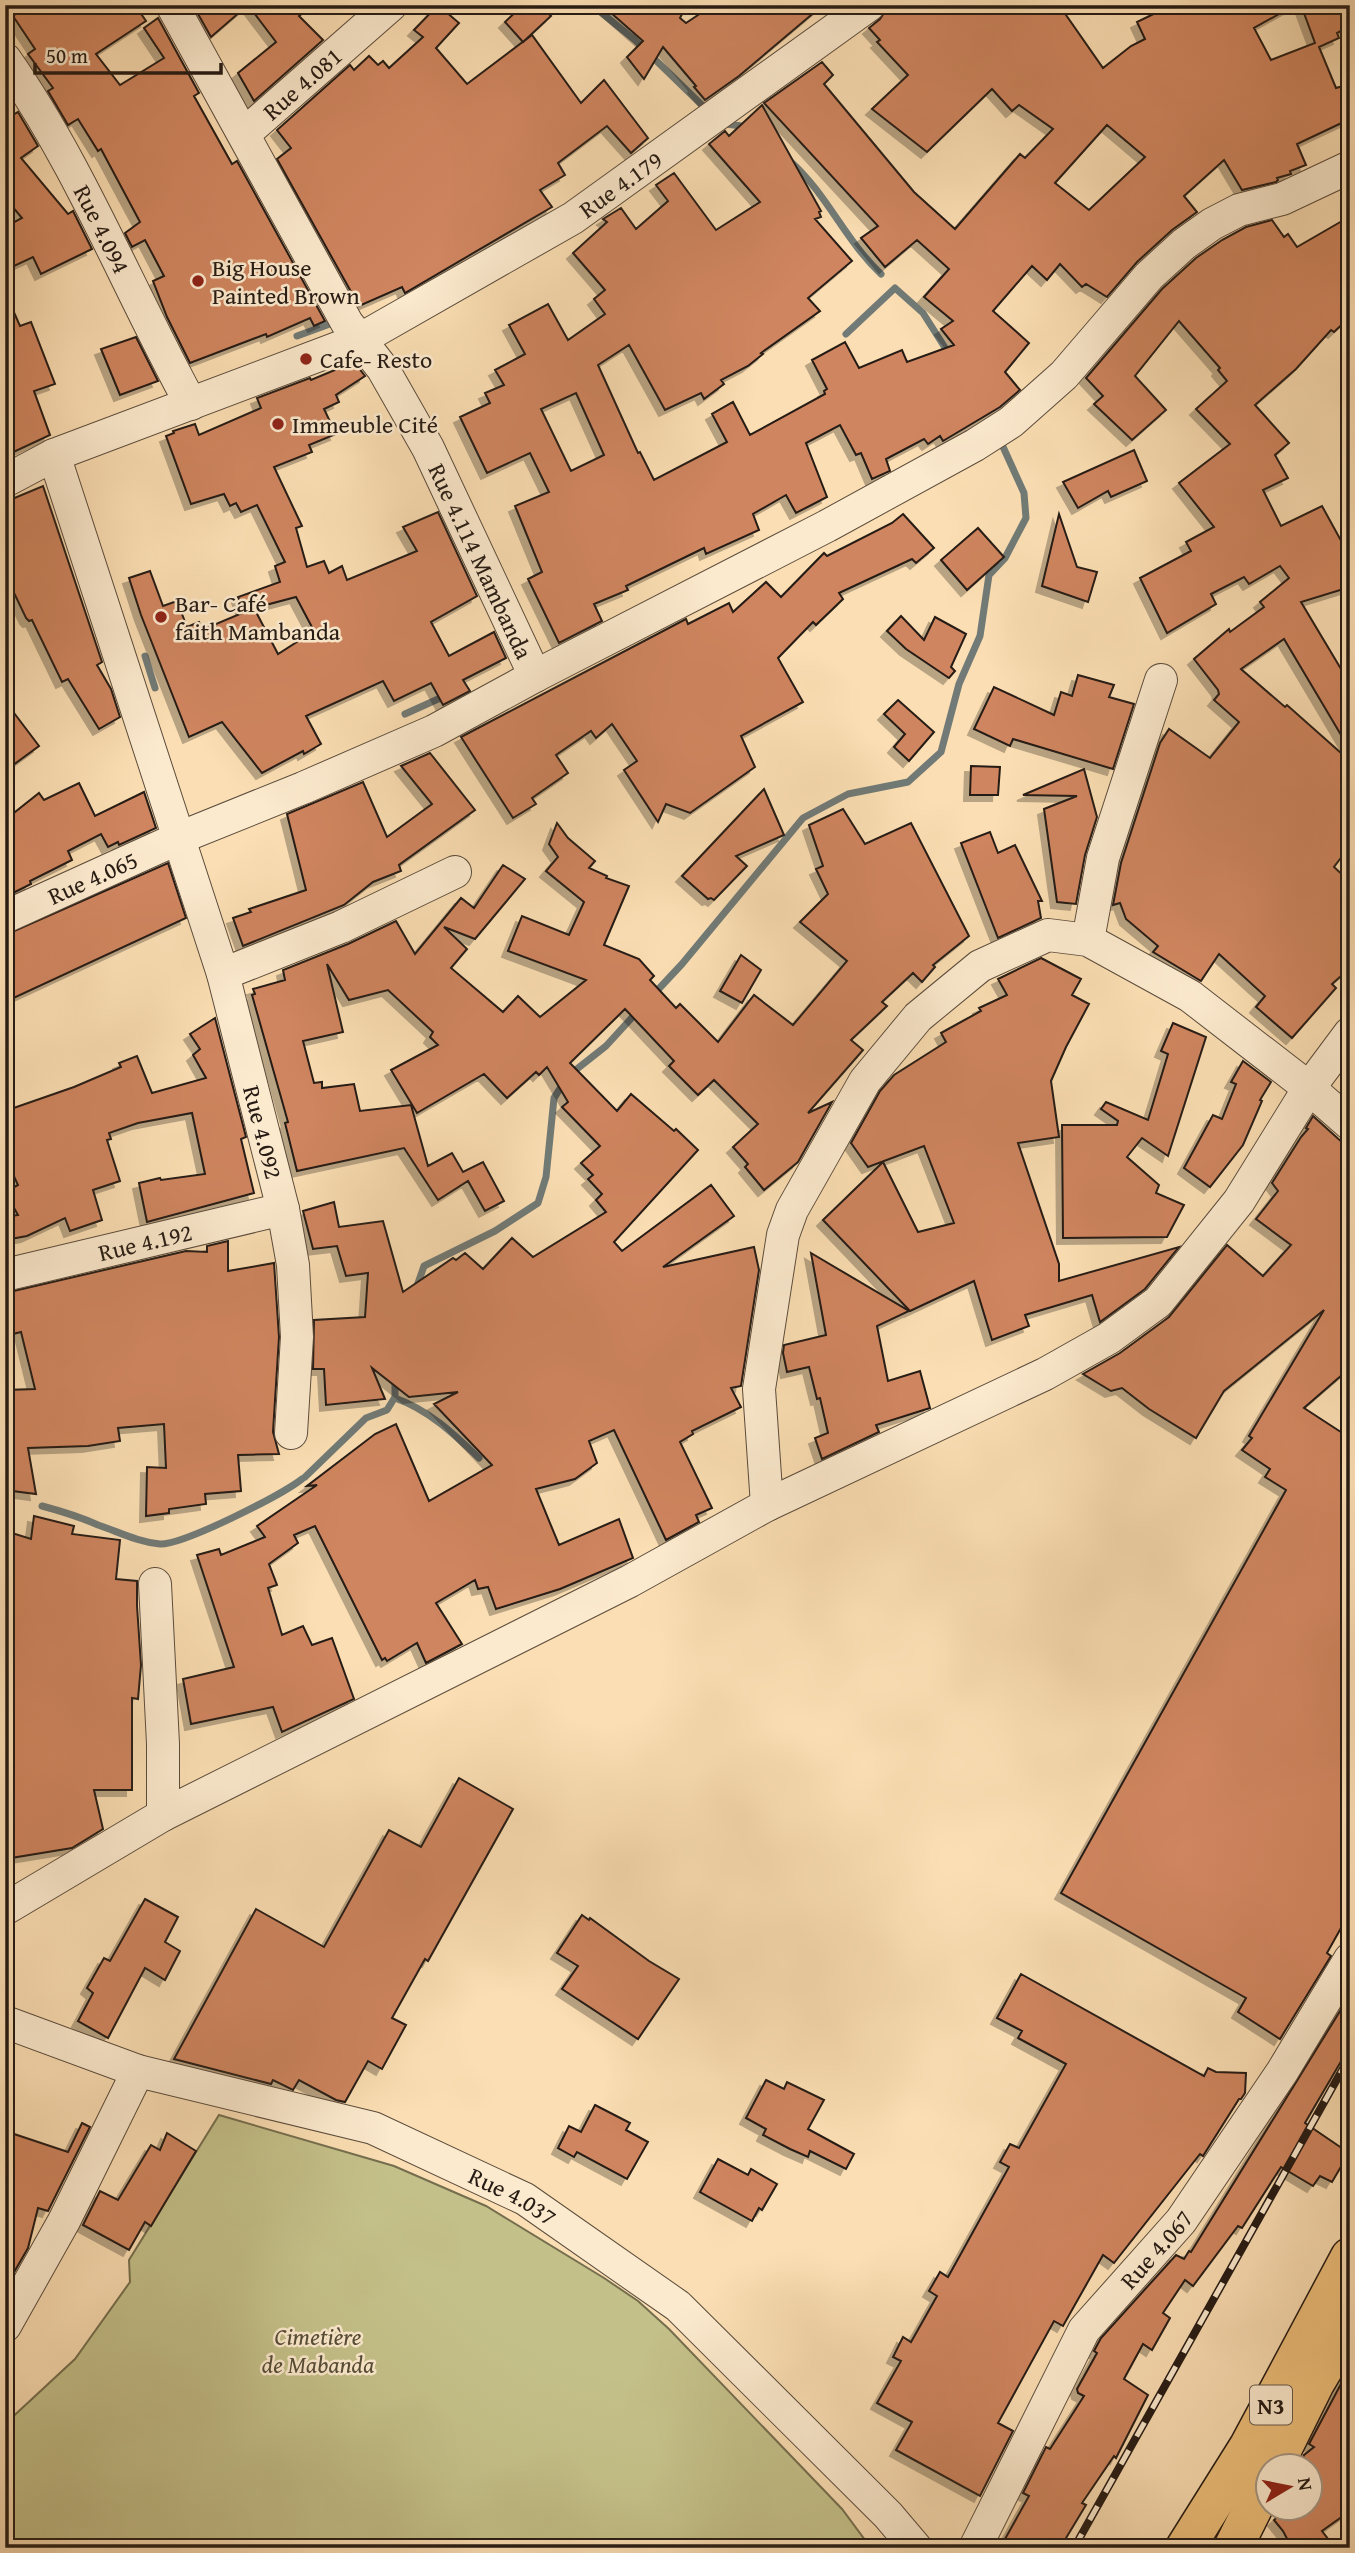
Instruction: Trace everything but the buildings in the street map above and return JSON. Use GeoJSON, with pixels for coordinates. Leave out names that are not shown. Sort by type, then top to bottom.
{"type":"FeatureCollection","features":[{"type":"Feature","properties":{"kind":"highway","name":"N3"},"geometry":{"type":"LineString","coordinates":[[1185,2548],[1249,2446],[1350,2257]]}},
{"type":"Feature","properties":{"kind":"highway","name":"N3"},"geometry":{"type":"LineString","coordinates":[[1281,2452],[1315,2383],[1350,2324]]}},
{"type":"Feature","properties":{"kind":"highway"},"geometry":{"type":"LineString","coordinates":[[1233,2548],[1254,2506]]}},
{"type":"Feature","properties":{"kind":"street","name":"Rue 4.114 Mambanda"},"geometry":{"type":"LineString","coordinates":[[172,5],[347,323],[383,369],[428,448],[534,676]]}},
{"type":"Feature","properties":{"kind":"street","name":"Rue 4.081"},"geometry":{"type":"LineString","coordinates":[[244,134],[391,5]]}},
{"type":"Feature","properties":{"kind":"street","name":"Rue 4.179"},"geometry":{"type":"LineString","coordinates":[[5,481],[54,455],[359,340],[573,218],[869,5]]}},
{"type":"Feature","properties":{"kind":"street","name":"Rue 4.094"},"geometry":{"type":"LineString","coordinates":[[5,59],[28,92],[84,191],[160,347],[191,404]]}},
{"type":"Feature","properties":{"kind":"street","name":"Rue 4.065"},"geometry":{"type":"LineString","coordinates":[[5,917],[179,838],[434,731],[534,676],[827,526],[975,445],[1011,422],[1064,375],[1149,276],[1184,244],[1212,224],[1239,210],[1282,199],[1350,167]]}},
{"type":"Feature","properties":{"kind":"street","name":"Rue 4.092"},"geometry":{"type":"LineString","coordinates":[[54,455],[223,974],[283,1209],[293,1265],[297,1337],[291,1433]]}},
{"type":"Feature","properties":{"kind":"street"},"geometry":{"type":"LineString","coordinates":[[1088,940],[1102,859],[1161,680]]}},
{"type":"Feature","properties":{"kind":"street"},"geometry":{"type":"LineString","coordinates":[[223,974],[341,927],[455,872]]}},
{"type":"Feature","properties":{"kind":"street"},"geometry":{"type":"LineString","coordinates":[[767,1505],[759,1389],[783,1235],[792,1210],[865,1081],[918,1017],[980,966],[1048,935],[1088,940],[1190,996],[1309,1087],[1350,1124]]}},
{"type":"Feature","properties":{"kind":"street"},"geometry":{"type":"LineString","coordinates":[[5,1909],[163,1815],[631,1581],[767,1505],[1045,1374],[1109,1338],[1158,1302],[1239,1201],[1309,1087],[1350,1033]]}},
{"type":"Feature","properties":{"kind":"street","name":"Rue 4.192"},"geometry":{"type":"LineString","coordinates":[[5,1275],[283,1209]]}},
{"type":"Feature","properties":{"kind":"street"},"geometry":{"type":"LineString","coordinates":[[155,1584],[163,1744],[163,1815]]}},
{"type":"Feature","properties":{"kind":"street","name":"Rue 4.067"},"geometry":{"type":"LineString","coordinates":[[975,2548],[1083,2330],[1181,2221],[1282,2072],[1350,1959]]}},
{"type":"Feature","properties":{"kind":"street","name":"Rue 4.037"},"geometry":{"type":"LineString","coordinates":[[5,2022],[138,2071],[373,2128],[525,2199],[678,2306],[888,2515],[916,2548]]}},
{"type":"Feature","properties":{"kind":"street"},"geometry":{"type":"LineString","coordinates":[[5,2326],[64,2221],[138,2071]]}},
{"type":"Feature","properties":{"kind":"green space","name":"Cimetière de Mabanda"},"geometry":{"type":"Polygon","coordinates":[[[219,2115],[394,2166],[486,2206],[604,2278],[638,2301],[669,2329],[842,2509],[871,2548],[5,2548],[5,2424],[75,2359],[130,2282],[129,2260],[219,2115]]]}},
{"type":"Feature","properties":{"kind":"waterway"},"geometry":{"type":"LineString","coordinates":[[592,5],[635,40],[705,108]]}},
{"type":"Feature","properties":{"kind":"waterway"},"geometry":{"type":"LineString","coordinates":[[726,124],[749,127]]}},
{"type":"Feature","properties":{"kind":"waterway"},"geometry":{"type":"LineString","coordinates":[[790,161],[815,188],[857,247],[881,274]]}},
{"type":"Feature","properties":{"kind":"waterway"},"geometry":{"type":"LineString","coordinates":[[846,334],[895,288],[923,313],[949,354]]}},
{"type":"Feature","properties":{"kind":"waterway"},"geometry":{"type":"LineString","coordinates":[[297,336],[338,321]]}},
{"type":"Feature","properties":{"kind":"waterway"},"geometry":{"type":"LineString","coordinates":[[653,995],[803,818],[848,794],[908,782],[941,752],[959,684],[980,636],[989,575],[1005,558],[1026,518],[1024,493],[999,438]]}},
{"type":"Feature","properties":{"kind":"waterway"},"geometry":{"type":"LineString","coordinates":[[145,656],[155,688]]}},
{"type":"Feature","properties":{"kind":"waterway"},"geometry":{"type":"LineString","coordinates":[[405,714],[447,695]]}},
{"type":"Feature","properties":{"kind":"waterway"},"geometry":{"type":"LineString","coordinates":[[416,1289],[424,1266],[495,1231],[538,1203],[546,1177],[554,1098],[568,1076],[606,1046],[638,1011]]}},
{"type":"Feature","properties":{"kind":"waterway"},"geometry":{"type":"LineString","coordinates":[[305,1477],[366,1418],[387,1410],[395,1397],[395,1378]]}},
{"type":"Feature","properties":{"kind":"waterway"},"geometry":{"type":"LineString","coordinates":[[395,1398],[430,1416],[479,1458]]}},
{"type":"Feature","properties":{"kind":"waterway"},"geometry":{"type":"LineString","coordinates":[[42,1506],[136,1539],[160,1544],[189,1537],[232,1518],[302,1479]]}},
{"type":"Feature","properties":{"kind":"railway"},"geometry":{"type":"LineString","coordinates":[[1074,2548],[1350,2056]]}},
{"type":"Feature","properties":{"kind":"place","name":"Big House Painted Brown"},"geometry":{"type":"Point","coordinates":[198,281]}},
{"type":"Feature","properties":{"kind":"place","name":"Cafe- Resto"},"geometry":{"type":"Point","coordinates":[306,359]}},
{"type":"Feature","properties":{"kind":"place","name":"Immeuble Cité"},"geometry":{"type":"Point","coordinates":[278,424]}},
{"type":"Feature","properties":{"kind":"place","name":"Bar- Café faith Mambanda"},"geometry":{"type":"Point","coordinates":[161,617]}}]}
